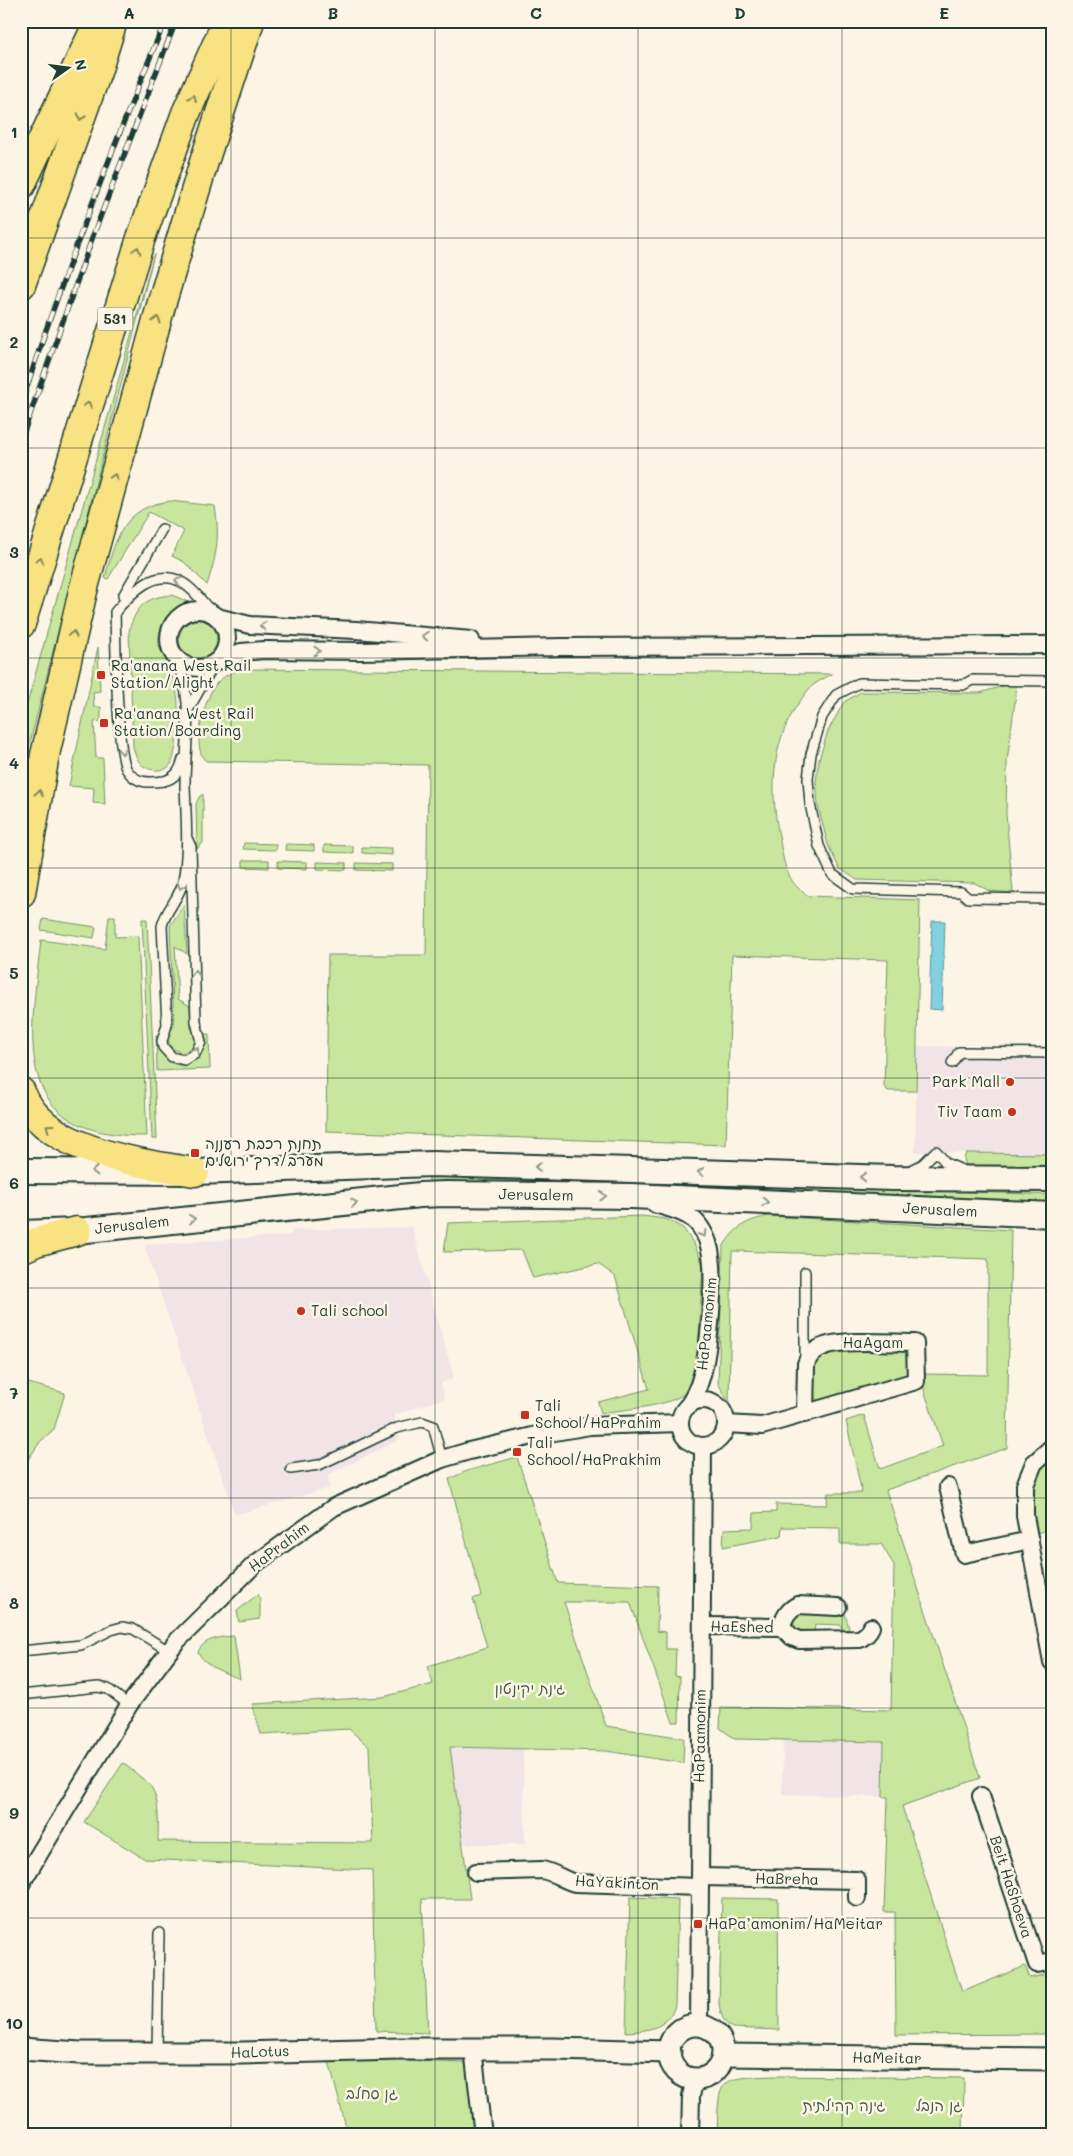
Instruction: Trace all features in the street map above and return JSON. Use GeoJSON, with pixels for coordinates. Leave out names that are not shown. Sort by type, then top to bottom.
{"type":"FeatureCollection","features":[{"type":"Feature","properties":{"kind":"highway"},"geometry":{"type":"LineString","coordinates":[[21,185],[99,21]]}},
{"type":"Feature","properties":{"kind":"highway"},"geometry":{"type":"LineString","coordinates":[[21,285],[97,72],[113,21]]}},
{"type":"Feature","properties":{"kind":"highway","name":"531"},"geometry":{"type":"LineString","coordinates":[[21,624],[141,238],[186,113],[227,21]]}},
{"type":"Feature","properties":{"kind":"highway"},"geometry":{"type":"LineString","coordinates":[[21,893],[45,755],[83,591],[162,302],[204,162],[250,21]]}},
{"type":"Feature","properties":{"kind":"highway"},"geometry":{"type":"LineString","coordinates":[[21,1092],[24,1100],[38,1119],[58,1133],[87,1148],[118,1158],[194,1172]]}},
{"type":"Feature","properties":{"kind":"highway"},"geometry":{"type":"LineString","coordinates":[[21,1249],[76,1231]]}},
{"type":"Feature","properties":{"kind":"main road","name":"Jerusalem"},"geometry":{"type":"LineString","coordinates":[[21,1171],[194,1172],[433,1164],[893,1178],[1052,1179]]}},
{"type":"Feature","properties":{"kind":"main road","name":"Jerusalem"},"geometry":{"type":"LineString","coordinates":[[21,1233],[76,1231],[420,1195],[632,1196],[1052,1215]]}},
{"type":"Feature","properties":{"kind":"street"},"geometry":{"type":"LineString","coordinates":[[561,648],[356,630],[250,626],[215,616],[204,610],[185,612],[171,626],[169,635],[173,654],[179,662],[187,666],[206,667],[241,652],[264,650],[360,651],[1052,645]]}},
{"type":"Feature","properties":{"kind":"street"},"geometry":{"type":"LineString","coordinates":[[215,616],[223,625],[227,644],[224,653],[216,662]]}},
{"type":"Feature","properties":{"kind":"street","name":"HaPaamonim"},"geometry":{"type":"LineString","coordinates":[[632,1196],[674,1210],[695,1220],[709,1246],[713,1268],[711,1314],[702,1376],[688,1406]]}},
{"type":"Feature","properties":{"kind":"street","name":"HaAgam"},"geometry":{"type":"LineString","coordinates":[[726,1424],[762,1426],[916,1381],[915,1343],[834,1343],[815,1351],[808,1357],[806,1364]]}},
{"type":"Feature","properties":{"kind":"street"},"geometry":{"type":"LineString","coordinates":[[805,1414],[806,1364]]}},
{"type":"Feature","properties":{"kind":"street"},"geometry":{"type":"LineString","coordinates":[[710,1401],[721,1408],[726,1424],[722,1438],[711,1445],[703,1447],[688,1441],[683,1435],[680,1423],[683,1412],[688,1406],[694,1402],[710,1401]]}},
{"type":"Feature","properties":{"kind":"street","name":"HaPrahim"},"geometry":{"type":"LineString","coordinates":[[21,1884],[129,1705],[169,1652],[238,1578],[279,1545],[334,1507],[442,1459],[537,1435],[590,1426],[680,1423]]}},
{"type":"Feature","properties":{"kind":"street","name":"HaPaamonim"},"geometry":{"type":"LineString","coordinates":[[699,2025],[703,1447]]}},
{"type":"Feature","properties":{"kind":"street"},"geometry":{"type":"LineString","coordinates":[[1052,1447],[1034,1462],[1026,1486],[1025,1516],[1052,1662]]}},
{"type":"Feature","properties":{"kind":"street"},"geometry":{"type":"LineString","coordinates":[[948,1487],[964,1554],[1030,1540]]}},
{"type":"Feature","properties":{"kind":"street","name":"HaEshed"},"geometry":{"type":"LineString","coordinates":[[782,1627],[787,1614],[798,1605],[838,1607]]}},
{"type":"Feature","properties":{"kind":"street","name":"HaEshed"},"geometry":{"type":"LineString","coordinates":[[702,1626],[782,1627],[792,1637],[799,1640],[860,1639],[867,1634],[871,1627]]}},
{"type":"Feature","properties":{"kind":"street","name":"Beit HaShoeva"},"geometry":{"type":"LineString","coordinates":[[981,1796],[1037,1964],[1052,1961]]}},
{"type":"Feature","properties":{"kind":"street","name":"HaYakinton"},"geometry":{"type":"LineString","coordinates":[[476,1872],[542,1870],[575,1883],[700,1882]]}},
{"type":"Feature","properties":{"kind":"street","name":"HaBreha"},"geometry":{"type":"LineString","coordinates":[[700,1882],[857,1880],[857,1898]]}},
{"type":"Feature","properties":{"kind":"street"},"geometry":{"type":"LineString","coordinates":[[699,2025],[714,2032],[720,2038],[723,2055],[721,2063],[710,2075],[695,2078],[687,2077],[674,2068],[670,2052],[675,2036],[682,2029],[699,2025]]}},
{"type":"Feature","properties":{"kind":"street","name":"HaLotus"},"geometry":{"type":"LineString","coordinates":[[21,2035],[48,2050]]}},
{"type":"Feature","properties":{"kind":"street","name":"HaLotus"},"geometry":{"type":"LineString","coordinates":[[21,2049],[80,2053],[157,2054],[336,2049],[670,2052]]}},
{"type":"Feature","properties":{"kind":"street"},"geometry":{"type":"LineString","coordinates":[[473,2049],[484,2135]]}},
{"type":"Feature","properties":{"kind":"street","name":"HaMeitar"},"geometry":{"type":"LineString","coordinates":[[723,2055],[1052,2059]]}},
{"type":"Feature","properties":{"kind":"street"},"geometry":{"type":"LineString","coordinates":[[690,2135],[690,2096],[695,2078]]}},
{"type":"Feature","properties":{"kind":"lane"},"geometry":{"type":"LineString","coordinates":[[162,529],[115,612],[122,760],[126,770],[141,782],[153,783],[169,780],[178,774],[187,743]]}},
{"type":"Feature","properties":{"kind":"lane"},"geometry":{"type":"LineString","coordinates":[[115,612],[130,594],[143,584],[170,578],[182,582],[190,588],[215,616]]}},
{"type":"Feature","properties":{"kind":"lane"},"geometry":{"type":"LineString","coordinates":[[173,654],[181,668],[188,710],[187,838],[182,887],[164,918],[162,926],[167,1025],[162,1041],[166,1053],[172,1057],[184,1060],[195,1054],[200,1042],[196,1022],[192,847],[187,838]]}},
{"type":"Feature","properties":{"kind":"lane"},"geometry":{"type":"LineString","coordinates":[[188,710],[216,662]]}},
{"type":"Feature","properties":{"kind":"lane"},"geometry":{"type":"LineString","coordinates":[[1052,681],[972,680],[963,685],[859,683],[836,695],[822,718],[811,754],[808,779],[810,804],[819,846],[832,874],[853,889],[961,892],[968,898],[1052,899]]}},
{"type":"Feature","properties":{"kind":"lane"},"geometry":{"type":"LineString","coordinates":[[952,1063],[959,1052],[1052,1053]]}},
{"type":"Feature","properties":{"kind":"lane"},"geometry":{"type":"LineString","coordinates":[[804,1272],[806,1364]]}},
{"type":"Feature","properties":{"kind":"lane"},"geometry":{"type":"LineString","coordinates":[[291,1469],[319,1465],[397,1428],[422,1422],[433,1426],[442,1459]]}},
{"type":"Feature","properties":{"kind":"lane"},"geometry":{"type":"LineString","coordinates":[[21,1651],[81,1645],[111,1630],[122,1627],[139,1632],[169,1652]]}},
{"type":"Feature","properties":{"kind":"lane"},"geometry":{"type":"LineString","coordinates":[[21,1695],[98,1687],[108,1689],[129,1705]]}},
{"type":"Feature","properties":{"kind":"lane"},"geometry":{"type":"LineString","coordinates":[[157,2054],[159,1933]]}},
{"type":"Feature","properties":{"kind":"shaded area"},"geometry":{"type":"Polygon","coordinates":[[[917,1046],[1052,1049],[1052,1154],[915,1152],[917,1046]]]}},
{"type":"Feature","properties":{"kind":"shaded area","name":"Tali school"},"geometry":{"type":"Polygon","coordinates":[[[412,1227],[454,1378],[441,1383],[445,1398],[394,1415],[400,1439],[328,1475],[330,1488],[235,1515],[144,1245],[291,1235],[292,1230],[412,1227]]]}},
{"type":"Feature","properties":{"kind":"shaded area"},"geometry":{"type":"Polygon","coordinates":[[[783,1740],[884,1741],[883,1797],[782,1794],[783,1740]]]}},
{"type":"Feature","properties":{"kind":"shaded area"},"geometry":{"type":"Polygon","coordinates":[[[449,1747],[523,1749],[525,1844],[463,1844],[449,1747]]]}},
{"type":"Feature","properties":{"kind":"green space"},"geometry":{"type":"Polygon","coordinates":[[[154,254],[22,774],[21,780],[21,725],[154,254]]]}},
{"type":"Feature","properties":{"kind":"green space"},"geometry":{"type":"Polygon","coordinates":[[[170,501],[215,506],[217,546],[207,585],[184,562],[172,556],[184,531],[149,512],[108,579],[105,578],[118,538],[131,518],[141,510],[154,504],[170,501]]]}},
{"type":"Feature","properties":{"kind":"green space"},"geometry":{"type":"Polygon","coordinates":[[[172,595],[188,602],[177,607],[169,614],[159,635],[160,648],[174,681],[178,702],[177,736],[175,752],[170,766],[164,769],[152,770],[141,764],[133,747],[129,631],[135,615],[143,604],[155,598],[172,595]]]}},
{"type":"Feature","properties":{"kind":"green space"},"geometry":{"type":"Polygon","coordinates":[[[198,620],[211,626],[217,639],[211,652],[198,658],[185,652],[179,639],[185,626],[198,620]]]}},
{"type":"Feature","properties":{"kind":"green space"},"geometry":{"type":"Polygon","coordinates":[[[98,647],[100,691],[93,692],[94,707],[101,707],[101,721],[94,722],[96,758],[103,758],[105,804],[93,803],[94,788],[69,786],[98,647]]]}},
{"type":"Feature","properties":{"kind":"green space"},"geometry":{"type":"Polygon","coordinates":[[[243,669],[832,674],[812,686],[798,704],[782,736],[777,753],[774,788],[775,806],[783,858],[791,879],[796,886],[809,896],[920,900],[916,1091],[888,1091],[884,1087],[888,960],[732,955],[726,1145],[326,1131],[328,955],[426,955],[428,765],[206,761],[201,755],[199,735],[208,700],[219,681],[235,671],[243,669]]]}},
{"type":"Feature","properties":{"kind":"green space"},"geometry":{"type":"Polygon","coordinates":[[[1006,685],[1017,685],[1007,762],[1006,814],[1013,893],[989,891],[975,883],[857,880],[839,868],[828,845],[818,806],[816,781],[819,759],[828,731],[844,702],[861,692],[980,693],[1006,685]]]}},
{"type":"Feature","properties":{"kind":"green space"},"geometry":{"type":"Polygon","coordinates":[[[203,794],[203,843],[197,849],[196,804],[199,797],[203,794]]]}},
{"type":"Feature","properties":{"kind":"green space"},"geometry":{"type":"Polygon","coordinates":[[[244,843],[276,844],[276,850],[243,849],[244,843]]]}},
{"type":"Feature","properties":{"kind":"green space"},"geometry":{"type":"Polygon","coordinates":[[[286,844],[314,845],[314,851],[285,850],[286,844]]]}},
{"type":"Feature","properties":{"kind":"green space"},"geometry":{"type":"Polygon","coordinates":[[[324,845],[353,846],[353,853],[324,852],[324,845]]]}},
{"type":"Feature","properties":{"kind":"green space"},"geometry":{"type":"Polygon","coordinates":[[[362,847],[392,848],[392,855],[362,853],[362,847]]]}},
{"type":"Feature","properties":{"kind":"green space"},"geometry":{"type":"Polygon","coordinates":[[[243,860],[269,860],[269,868],[243,867],[243,860]]]}},
{"type":"Feature","properties":{"kind":"green space"},"geometry":{"type":"Polygon","coordinates":[[[278,861],[307,862],[307,869],[278,868],[278,861]]]}},
{"type":"Feature","properties":{"kind":"green space"},"geometry":{"type":"Polygon","coordinates":[[[317,862],[346,863],[346,870],[317,869],[317,862]]]}},
{"type":"Feature","properties":{"kind":"green space"},"geometry":{"type":"Polygon","coordinates":[[[356,863],[392,864],[392,871],[356,870],[356,863]]]}},
{"type":"Feature","properties":{"kind":"green space"},"geometry":{"type":"Polygon","coordinates":[[[184,904],[187,954],[175,946],[178,999],[190,1006],[191,1027],[196,1039],[193,1047],[183,1053],[173,1049],[168,1038],[174,1026],[170,926],[184,904]]]}},
{"type":"Feature","properties":{"kind":"green space"},"geometry":{"type":"Polygon","coordinates":[[[109,916],[115,916],[115,937],[138,936],[147,1136],[102,1132],[70,1120],[49,1101],[38,1076],[33,1046],[33,1013],[41,940],[105,949],[109,916]]]}},
{"type":"Feature","properties":{"kind":"green space"},"geometry":{"type":"Polygon","coordinates":[[[43,919],[96,927],[94,938],[41,930],[43,919]]]}},
{"type":"Feature","properties":{"kind":"green space"},"geometry":{"type":"Polygon","coordinates":[[[142,919],[147,919],[157,1139],[152,1139],[142,919]]]}},
{"type":"Feature","properties":{"kind":"green space"},"geometry":{"type":"Polygon","coordinates":[[[203,1034],[209,1034],[210,1069],[157,1071],[156,1035],[164,1056],[178,1065],[185,1065],[197,1057],[201,1051],[203,1034]]]}},
{"type":"Feature","properties":{"kind":"green space"},"geometry":{"type":"Polygon","coordinates":[[[966,1153],[1052,1154],[1052,1171],[966,1167],[964,1159],[966,1153]]]}},
{"type":"Feature","properties":{"kind":"green space"},"geometry":{"type":"Polygon","coordinates":[[[428,1174],[719,1182],[1052,1195],[1052,1204],[430,1186],[428,1174]]]}},
{"type":"Feature","properties":{"kind":"green space"},"geometry":{"type":"Polygon","coordinates":[[[642,1216],[666,1219],[683,1228],[694,1244],[703,1264],[695,1382],[685,1394],[650,1406],[601,1413],[598,1402],[649,1389],[615,1276],[598,1264],[533,1278],[522,1250],[444,1252],[448,1223],[642,1216]]]}},
{"type":"Feature","properties":{"kind":"green space"},"geometry":{"type":"Polygon","coordinates":[[[769,1216],[1011,1230],[1007,1448],[886,1490],[980,1778],[902,1806],[962,1992],[1025,1966],[1030,1978],[1052,1973],[1051,2034],[896,2035],[895,1912],[884,1912],[888,1797],[883,1797],[884,1742],[735,1739],[720,1728],[721,1707],[891,1710],[894,1565],[881,1544],[840,1544],[840,1528],[782,1527],[781,1536],[723,1547],[724,1529],[753,1528],[754,1513],[776,1512],[776,1504],[827,1505],[828,1493],[862,1493],[846,1421],[864,1415],[880,1469],[943,1446],[924,1390],[924,1374],[988,1375],[988,1259],[732,1251],[729,1403],[718,1383],[723,1247],[737,1229],[748,1222],[769,1216]]]}},
{"type":"Feature","properties":{"kind":"green space"},"geometry":{"type":"Polygon","coordinates":[[[902,1349],[907,1354],[910,1367],[906,1378],[821,1403],[814,1397],[814,1365],[817,1357],[829,1350],[902,1349]]]}},
{"type":"Feature","properties":{"kind":"green space"},"geometry":{"type":"Polygon","coordinates":[[[21,1381],[65,1393],[54,1429],[40,1442],[23,1467],[22,1490],[26,1513],[21,1512],[21,1381]]]}},
{"type":"Feature","properties":{"kind":"green space"},"geometry":{"type":"Polygon","coordinates":[[[1052,1454],[1052,1529],[1036,1533],[1031,1489],[1040,1464],[1052,1454]]]}},
{"type":"Feature","properties":{"kind":"green space","name":"גינת יקינטון"},"geometry":{"type":"Polygon","coordinates":[[[517,1457],[558,1583],[658,1586],[657,1631],[666,1632],[666,1649],[676,1649],[675,1676],[680,1677],[679,1722],[673,1722],[630,1602],[564,1602],[606,1726],[684,1738],[683,1763],[606,1751],[450,1747],[470,1899],[422,1899],[428,2033],[376,2031],[372,1870],[145,1859],[84,1822],[123,1763],[148,1783],[152,1789],[158,1811],[158,1841],[373,1843],[369,1747],[349,1729],[261,1734],[252,1704],[383,1697],[433,1684],[428,1666],[487,1647],[473,1599],[481,1596],[449,1479],[467,1471],[517,1457]]]}},
{"type":"Feature","properties":{"kind":"green space"},"geometry":{"type":"Polygon","coordinates":[[[258,1594],[260,1599],[260,1619],[239,1622],[237,1611],[258,1594]]]}},
{"type":"Feature","properties":{"kind":"green space"},"geometry":{"type":"Polygon","coordinates":[[[798,1613],[845,1614],[849,1628],[847,1633],[842,1634],[841,1625],[815,1624],[814,1634],[808,1635],[795,1631],[793,1619],[798,1613]]]}},
{"type":"Feature","properties":{"kind":"green space"},"geometry":{"type":"Polygon","coordinates":[[[234,1636],[240,1679],[211,1666],[198,1652],[209,1641],[234,1636]]]}},
{"type":"Feature","properties":{"kind":"green space"},"geometry":{"type":"Polygon","coordinates":[[[630,1897],[678,1899],[675,2005],[668,2019],[656,2027],[642,2031],[626,2032],[630,1897]]]}},
{"type":"Feature","properties":{"kind":"green space"},"geometry":{"type":"Polygon","coordinates":[[[722,1898],[778,1899],[779,2030],[732,2028],[723,2018],[719,2004],[722,1898]]]}},
{"type":"Feature","properties":{"kind":"green space","name":"גן סחלב"},"geometry":{"type":"Polygon","coordinates":[[[328,2058],[466,2063],[475,2135],[348,2135],[328,2058]]]}},
{"type":"Feature","properties":{"kind":"green space"},"geometry":{"type":"Polygon","coordinates":[[[775,2076],[964,2078],[963,2135],[717,2135],[719,2102],[725,2085],[741,2078],[775,2076]]]}},
{"type":"Feature","properties":{"kind":"water"},"geometry":{"type":"Polygon","coordinates":[[[932,921],[945,921],[942,1010],[929,1009],[932,921]]]}},
{"type":"Feature","properties":{"kind":"railway"},"geometry":{"type":"LineString","coordinates":[[21,405],[53,308],[126,116],[165,21]]}},
{"type":"Feature","properties":{"kind":"railway"},"geometry":{"type":"LineString","coordinates":[[21,440],[94,233],[176,21]]}},
{"type":"Feature","properties":{"kind":"place","name":"Ra'anana West Rail Station/Alight"},"geometry":{"type":"Point","coordinates":[101,675]}},
{"type":"Feature","properties":{"kind":"place","name":"Ra'anana West Rail Station/Boarding"},"geometry":{"type":"Point","coordinates":[104,723]}},
{"type":"Feature","properties":{"kind":"place","name":"Park Mall"},"geometry":{"type":"Point","coordinates":[1010,1082]}},
{"type":"Feature","properties":{"kind":"place","name":"Tiv Taam"},"geometry":{"type":"Point","coordinates":[1012,1112]}},
{"type":"Feature","properties":{"kind":"place","name":"תחנת רכבת רעננה מערב/דרך ירושלים"},"geometry":{"type":"Point","coordinates":[195,1153]}},
{"type":"Feature","properties":{"kind":"place","name":"Tali school"},"geometry":{"type":"Point","coordinates":[301,1311]}},
{"type":"Feature","properties":{"kind":"place","name":"Tali School/HaPrahim"},"geometry":{"type":"Point","coordinates":[525,1415]}},
{"type":"Feature","properties":{"kind":"place","name":"Tali School/HaPrakhim"},"geometry":{"type":"Point","coordinates":[517,1452]}},
{"type":"Feature","properties":{"kind":"place","name":"HaPa’amonim/HaMeitar"},"geometry":{"type":"Point","coordinates":[698,1924]}},
{"type":"Feature","properties":{"kind":"park label","name":"גינה קהילתית"},"geometry":{"type":"Point","coordinates":[844,2106]}},
{"type":"Feature","properties":{"kind":"park label","name":"גן הנבל"},"geometry":{"type":"Point","coordinates":[939,2106]}}]}
